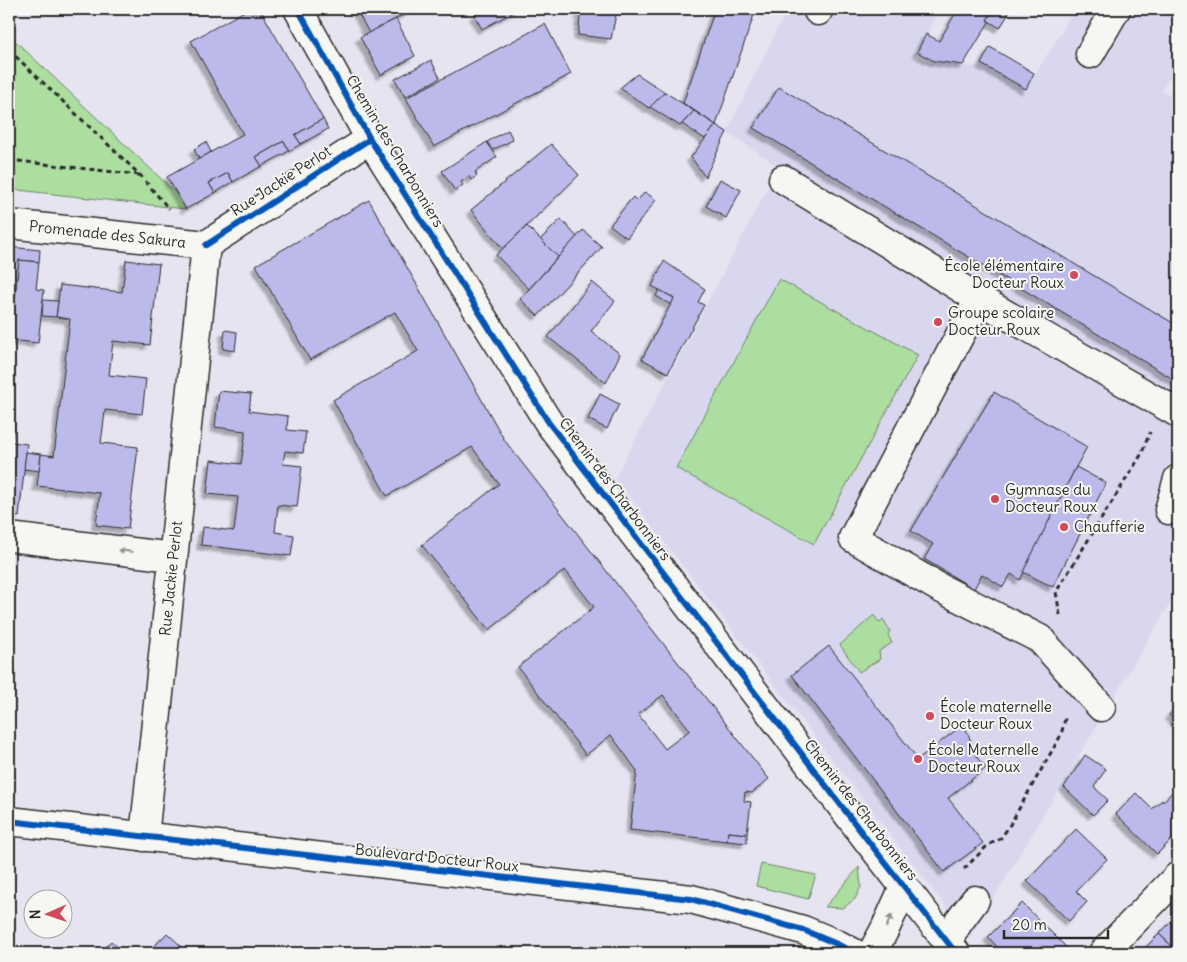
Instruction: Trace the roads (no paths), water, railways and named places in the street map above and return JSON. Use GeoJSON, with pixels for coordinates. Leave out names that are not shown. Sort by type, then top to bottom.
{"type":"FeatureCollection","features":[{"type":"Feature","properties":{"kind":"street","name":"Chemin des Charbonniers"},"geometry":{"type":"LineString","coordinates":[[298,9],[370,139],[548,422],[952,947]]}},
{"type":"Feature","properties":{"kind":"street"},"geometry":{"type":"LineString","coordinates":[[1090,54],[1116,9]]}},
{"type":"Feature","properties":{"kind":"street","name":"Rue Jackie Perlot"},"geometry":{"type":"LineString","coordinates":[[144,837],[173,557],[199,244],[370,139]]}},
{"type":"Feature","properties":{"kind":"street"},"geometry":{"type":"LineString","coordinates":[[783,179],[979,299],[1178,413]]}},
{"type":"Feature","properties":{"kind":"street","name":"Promenade des Sakura"},"geometry":{"type":"LineString","coordinates":[[9,224],[199,244]]}},
{"type":"Feature","properties":{"kind":"street"},"geometry":{"type":"LineString","coordinates":[[979,299],[853,538],[940,588],[1040,639],[1101,707]]}},
{"type":"Feature","properties":{"kind":"street"},"geometry":{"type":"LineString","coordinates":[[1169,510],[1178,480]]}},
{"type":"Feature","properties":{"kind":"street"},"geometry":{"type":"LineString","coordinates":[[9,537],[173,557]]}},
{"type":"Feature","properties":{"kind":"street","name":"Boulevard Docteur Roux"},"geometry":{"type":"LineString","coordinates":[[9,821],[691,899],[803,930],[854,953]]}},
{"type":"Feature","properties":{"kind":"street"},"geometry":{"type":"LineString","coordinates":[[1103,953],[1178,876]]}},
{"type":"Feature","properties":{"kind":"street"},"geometry":{"type":"LineString","coordinates":[[872,953],[886,929],[904,887]]}},
{"type":"Feature","properties":{"kind":"street","name":"Chemin des Charbonniers"},"geometry":{"type":"LineString","coordinates":[[952,947],[958,923],[975,900]]}},
{"type":"Feature","properties":{"kind":"place","name":"École élémentaire Docteur Roux"},"geometry":{"type":"Point","coordinates":[1074,275]}},
{"type":"Feature","properties":{"kind":"place","name":"Groupe scolaire Docteur Roux"},"geometry":{"type":"Point","coordinates":[938,322]}},
{"type":"Feature","properties":{"kind":"place","name":"Gymnase du Docteur Roux"},"geometry":{"type":"Point","coordinates":[995,499]}},
{"type":"Feature","properties":{"kind":"place","name":"Chaufferie"},"geometry":{"type":"Point","coordinates":[1064,527]}},
{"type":"Feature","properties":{"kind":"place","name":"École maternelle Docteur Roux"},"geometry":{"type":"Point","coordinates":[930,716]}},
{"type":"Feature","properties":{"kind":"place","name":"École Maternelle Docteur Roux"},"geometry":{"type":"Point","coordinates":[918,759]}}]}
